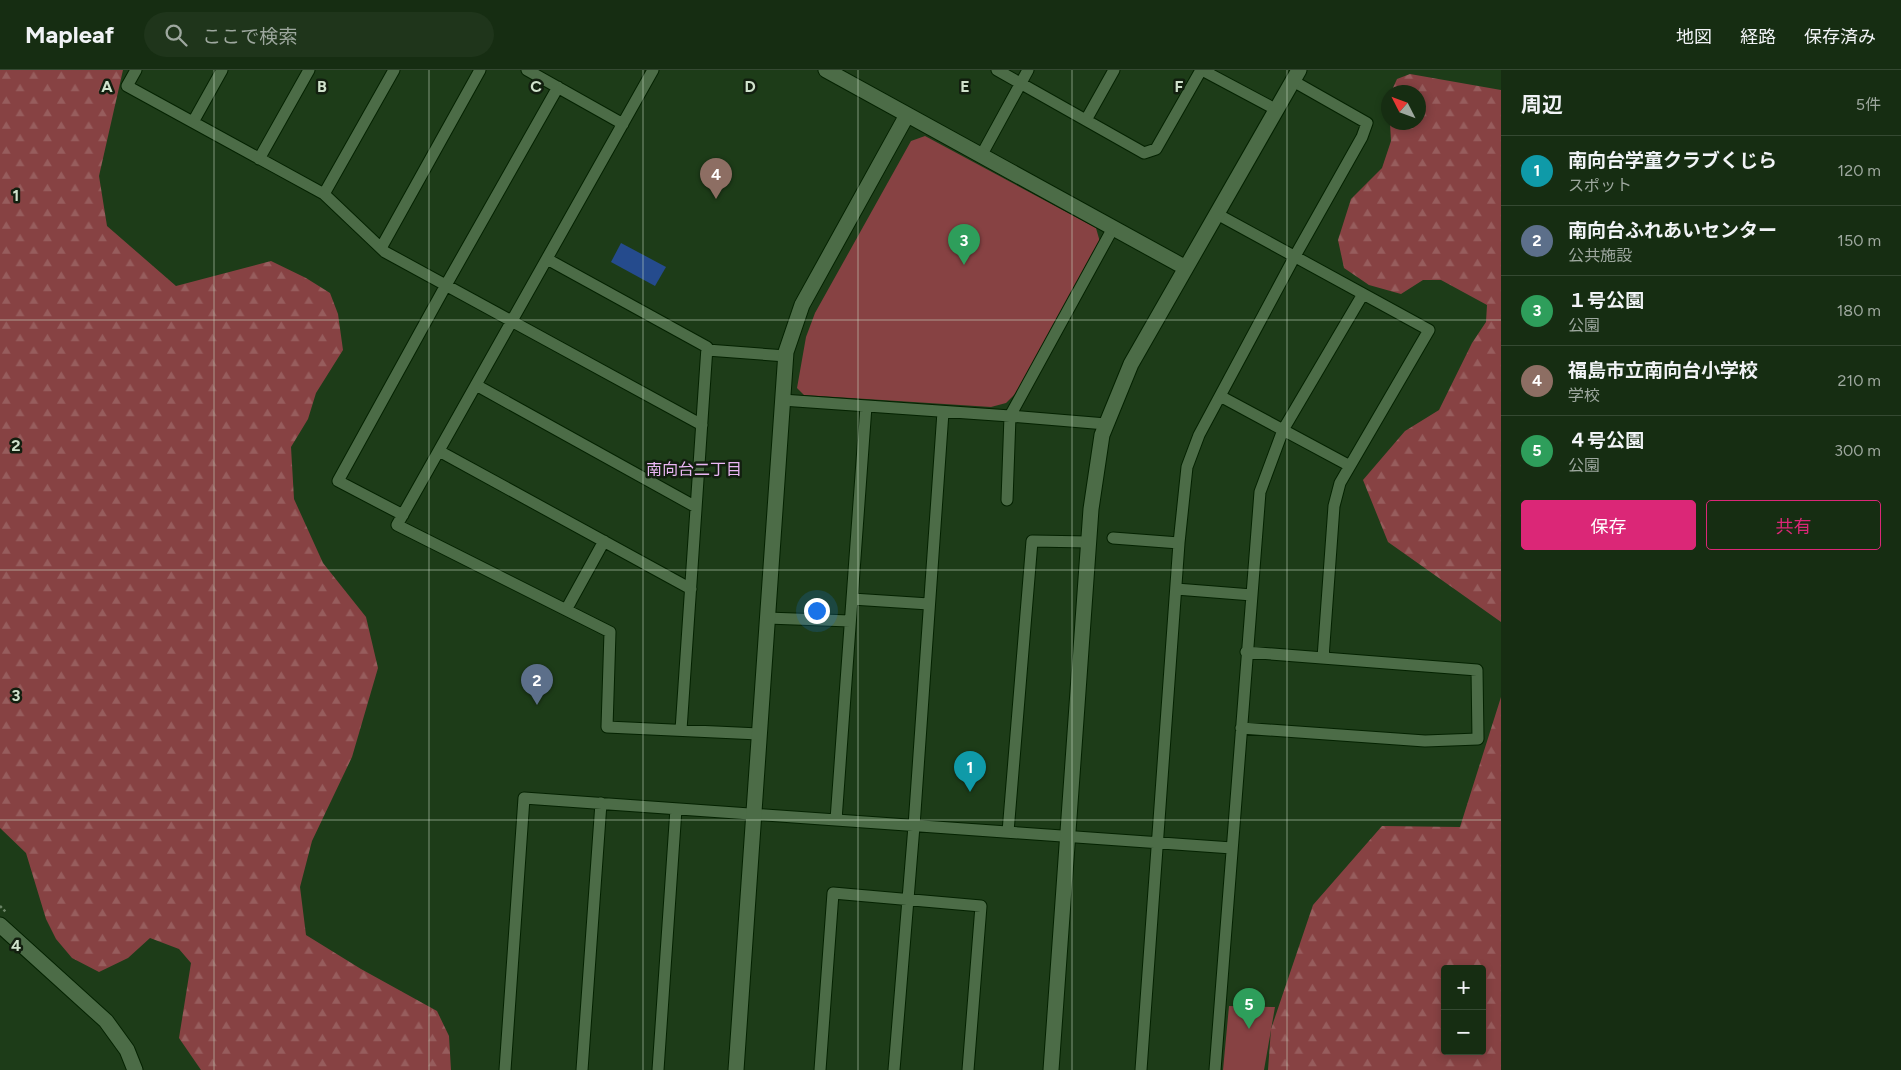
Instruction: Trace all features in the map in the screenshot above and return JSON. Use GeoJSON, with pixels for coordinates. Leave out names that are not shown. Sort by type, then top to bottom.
{"type":"FeatureCollection","features":[{"type":"Feature","properties":{"kind":"street"},"geometry":{"type":"LineString","coordinates":[[136,70],[127,86],[324,194],[381,248],[702,425]]}},
{"type":"Feature","properties":{"kind":"street"},"geometry":{"type":"LineString","coordinates":[[193,122],[222,70]]}},
{"type":"Feature","properties":{"kind":"street"},"geometry":{"type":"LineString","coordinates":[[259,158],[309,70]]}},
{"type":"Feature","properties":{"kind":"street"},"geometry":{"type":"LineString","coordinates":[[324,194],[394,70]]}},
{"type":"Feature","properties":{"kind":"street"},"geometry":{"type":"LineString","coordinates":[[381,248],[480,70]]}},
{"type":"Feature","properties":{"kind":"street"},"geometry":{"type":"LineString","coordinates":[[527,70],[623,124]]}},
{"type":"Feature","properties":{"kind":"street"},"geometry":{"type":"LineString","coordinates":[[653,70],[397,525],[610,632],[607,727],[759,734]]}},
{"type":"Feature","properties":{"kind":"street"},"geometry":{"type":"LineString","coordinates":[[826,70],[1186,268]]}},
{"type":"Feature","properties":{"kind":"street"},"geometry":{"type":"LineString","coordinates":[[997,70],[1144,153],[1156,149],[1201,70],[1277,110]]}},
{"type":"Feature","properties":{"kind":"street"},"geometry":{"type":"LineString","coordinates":[[981,156],[1028,70]]}},
{"type":"Feature","properties":{"kind":"street"},"geometry":{"type":"LineString","coordinates":[[1086,120],[1114,70]]}},
{"type":"Feature","properties":{"kind":"street"},"geometry":{"type":"LineString","coordinates":[[1051,1070],[1070,837],[1089,542],[1098,456],[1106,424],[1130,364],[1296,76],[1367,123],[1362,137],[1295,256],[1220,396],[1200,435],[1187,467],[1179,543],[1141,1070]]}},
{"type":"Feature","properties":{"kind":"street"},"geometry":{"type":"LineString","coordinates":[[403,515],[338,481],[558,87]]}},
{"type":"Feature","properties":{"kind":"street"},"geometry":{"type":"LineString","coordinates":[[736,1070],[786,356],[792,329],[802,305],[907,115]]}},
{"type":"Feature","properties":{"kind":"street"},"geometry":{"type":"LineString","coordinates":[[1217,214],[1430,330],[1340,483],[1334,506],[1324,658]]}},
{"type":"Feature","properties":{"kind":"street"},"geometry":{"type":"LineString","coordinates":[[1007,500],[1010,416],[1113,228]]}},
{"type":"Feature","properties":{"kind":"street"},"geometry":{"type":"LineString","coordinates":[[547,260],[707,347],[681,730]]}},
{"type":"Feature","properties":{"kind":"street"},"geometry":{"type":"LineString","coordinates":[[1214,1070],[1260,492],[1283,430],[1363,294]]}},
{"type":"Feature","properties":{"kind":"street"},"geometry":{"type":"LineString","coordinates":[[707,350],[786,356]]}},
{"type":"Feature","properties":{"kind":"street"},"geometry":{"type":"LineString","coordinates":[[476,385],[696,507]]}},
{"type":"Feature","properties":{"kind":"street"},"geometry":{"type":"LineString","coordinates":[[1220,396],[1350,466]]}},
{"type":"Feature","properties":{"kind":"street"},"geometry":{"type":"LineString","coordinates":[[782,400],[1106,424]]}},
{"type":"Feature","properties":{"kind":"street"},"geometry":{"type":"LineString","coordinates":[[836,820],[866,406]]}},
{"type":"Feature","properties":{"kind":"street"},"geometry":{"type":"LineString","coordinates":[[894,1070],[914,826],[942,412]]}},
{"type":"Feature","properties":{"kind":"street"},"geometry":{"type":"LineString","coordinates":[[439,451],[691,589]]}},
{"type":"Feature","properties":{"kind":"street"},"geometry":{"type":"LineString","coordinates":[[1113,538],[1179,543]]}},
{"type":"Feature","properties":{"kind":"street"},"geometry":{"type":"LineString","coordinates":[[566,610],[604,541]]}},
{"type":"Feature","properties":{"kind":"street"},"geometry":{"type":"LineString","coordinates":[[1008,832],[1032,541],[1089,542]]}},
{"type":"Feature","properties":{"kind":"street"},"geometry":{"type":"LineString","coordinates":[[1176,588],[1252,595]]}},
{"type":"Feature","properties":{"kind":"street"},"geometry":{"type":"LineString","coordinates":[[852,599],[929,604]]}},
{"type":"Feature","properties":{"kind":"street"},"geometry":{"type":"LineString","coordinates":[[767,618],[850,620]]}},
{"type":"Feature","properties":{"kind":"street"},"geometry":{"type":"LineString","coordinates":[[1241,728],[1425,741],[1478,739],[1476,670],[1246,652]]}},
{"type":"Feature","properties":{"kind":"street"},"geometry":{"type":"LineString","coordinates":[[505,1070],[524,798],[1232,848]]}},
{"type":"Feature","properties":{"kind":"street"},"geometry":{"type":"LineString","coordinates":[[582,1070],[601,803]]}},
{"type":"Feature","properties":{"kind":"street"},"geometry":{"type":"LineString","coordinates":[[658,1070],[676,808]]}},
{"type":"Feature","properties":{"kind":"street"},"geometry":{"type":"LineString","coordinates":[[820,1070],[833,893],[981,906],[968,1070]]}},
{"type":"Feature","properties":{"kind":"street"},"geometry":{"type":"LineString","coordinates":[[0,925],[106,1021],[127,1050],[136,1070]]}},
{"type":"Feature","properties":{"kind":"green space"},"geometry":{"type":"Polygon","coordinates":[[[0,70],[123,70],[99,176],[107,226],[176,286],[271,261],[306,278],[330,293],[338,314],[343,350],[316,393],[308,419],[291,447],[294,499],[323,563],[366,617],[378,668],[352,757],[312,841],[300,887],[306,935],[361,969],[437,1011],[449,1036],[451,1070],[201,1070],[179,1038],[191,963],[179,949],[150,938],[128,958],[99,972],[72,958],[56,939],[46,919],[26,853],[0,828],[0,70]]]}},
{"type":"Feature","properties":{"kind":"green space"},"geometry":{"type":"Polygon","coordinates":[[[1410,74],[1501,90],[1501,622],[1388,542],[1363,480],[1405,431],[1439,410],[1472,343],[1486,322],[1487,305],[1441,280],[1423,280],[1401,294],[1369,285],[1344,268],[1338,240],[1351,199],[1382,168],[1391,141],[1390,130],[1426,130],[1426,85],[1394,85],[1397,79],[1410,74]]]}},
{"type":"Feature","properties":{"kind":"green space"},"geometry":{"type":"Polygon","coordinates":[[[925,136],[1096,228],[1100,242],[1018,391],[1006,403],[991,407],[804,395],[797,388],[806,337],[815,313],[911,141],[925,136]]]}},
{"type":"Feature","properties":{"kind":"green space"},"geometry":{"type":"Polygon","coordinates":[[[1501,697],[1501,1070],[1268,1070],[1271,1029],[1313,905],[1382,826],[1460,827],[1501,697]]]}},
{"type":"Feature","properties":{"kind":"green space"},"geometry":{"type":"Polygon","coordinates":[[[1229,1006],[1275,1007],[1264,1070],[1223,1070],[1229,1006]]]}},
{"type":"Feature","properties":{"kind":"water"},"geometry":{"type":"Polygon","coordinates":[[[621,243],[666,267],[655,286],[611,262],[621,243]]]}},
{"type":"Feature","properties":{"kind":"place","name":"福島市立南向台小学校"},"geometry":{"type":"Point","coordinates":[716,199]}},
{"type":"Feature","properties":{"kind":"place","name":"１号公園"},"geometry":{"type":"Point","coordinates":[964,265]}},
{"type":"Feature","properties":{"kind":"place","name":"南向台ふれあいセンター"},"geometry":{"type":"Point","coordinates":[537,705]}},
{"type":"Feature","properties":{"kind":"place","name":"南向台学童クラブくじら"},"geometry":{"type":"Point","coordinates":[970,792]}},
{"type":"Feature","properties":{"kind":"place","name":"４号公園"},"geometry":{"type":"Point","coordinates":[1249,1029]}},
{"type":"Feature","properties":{"kind":"district","name":"南向台二丁目"},"geometry":{"type":"Point","coordinates":[694,469]}}]}
